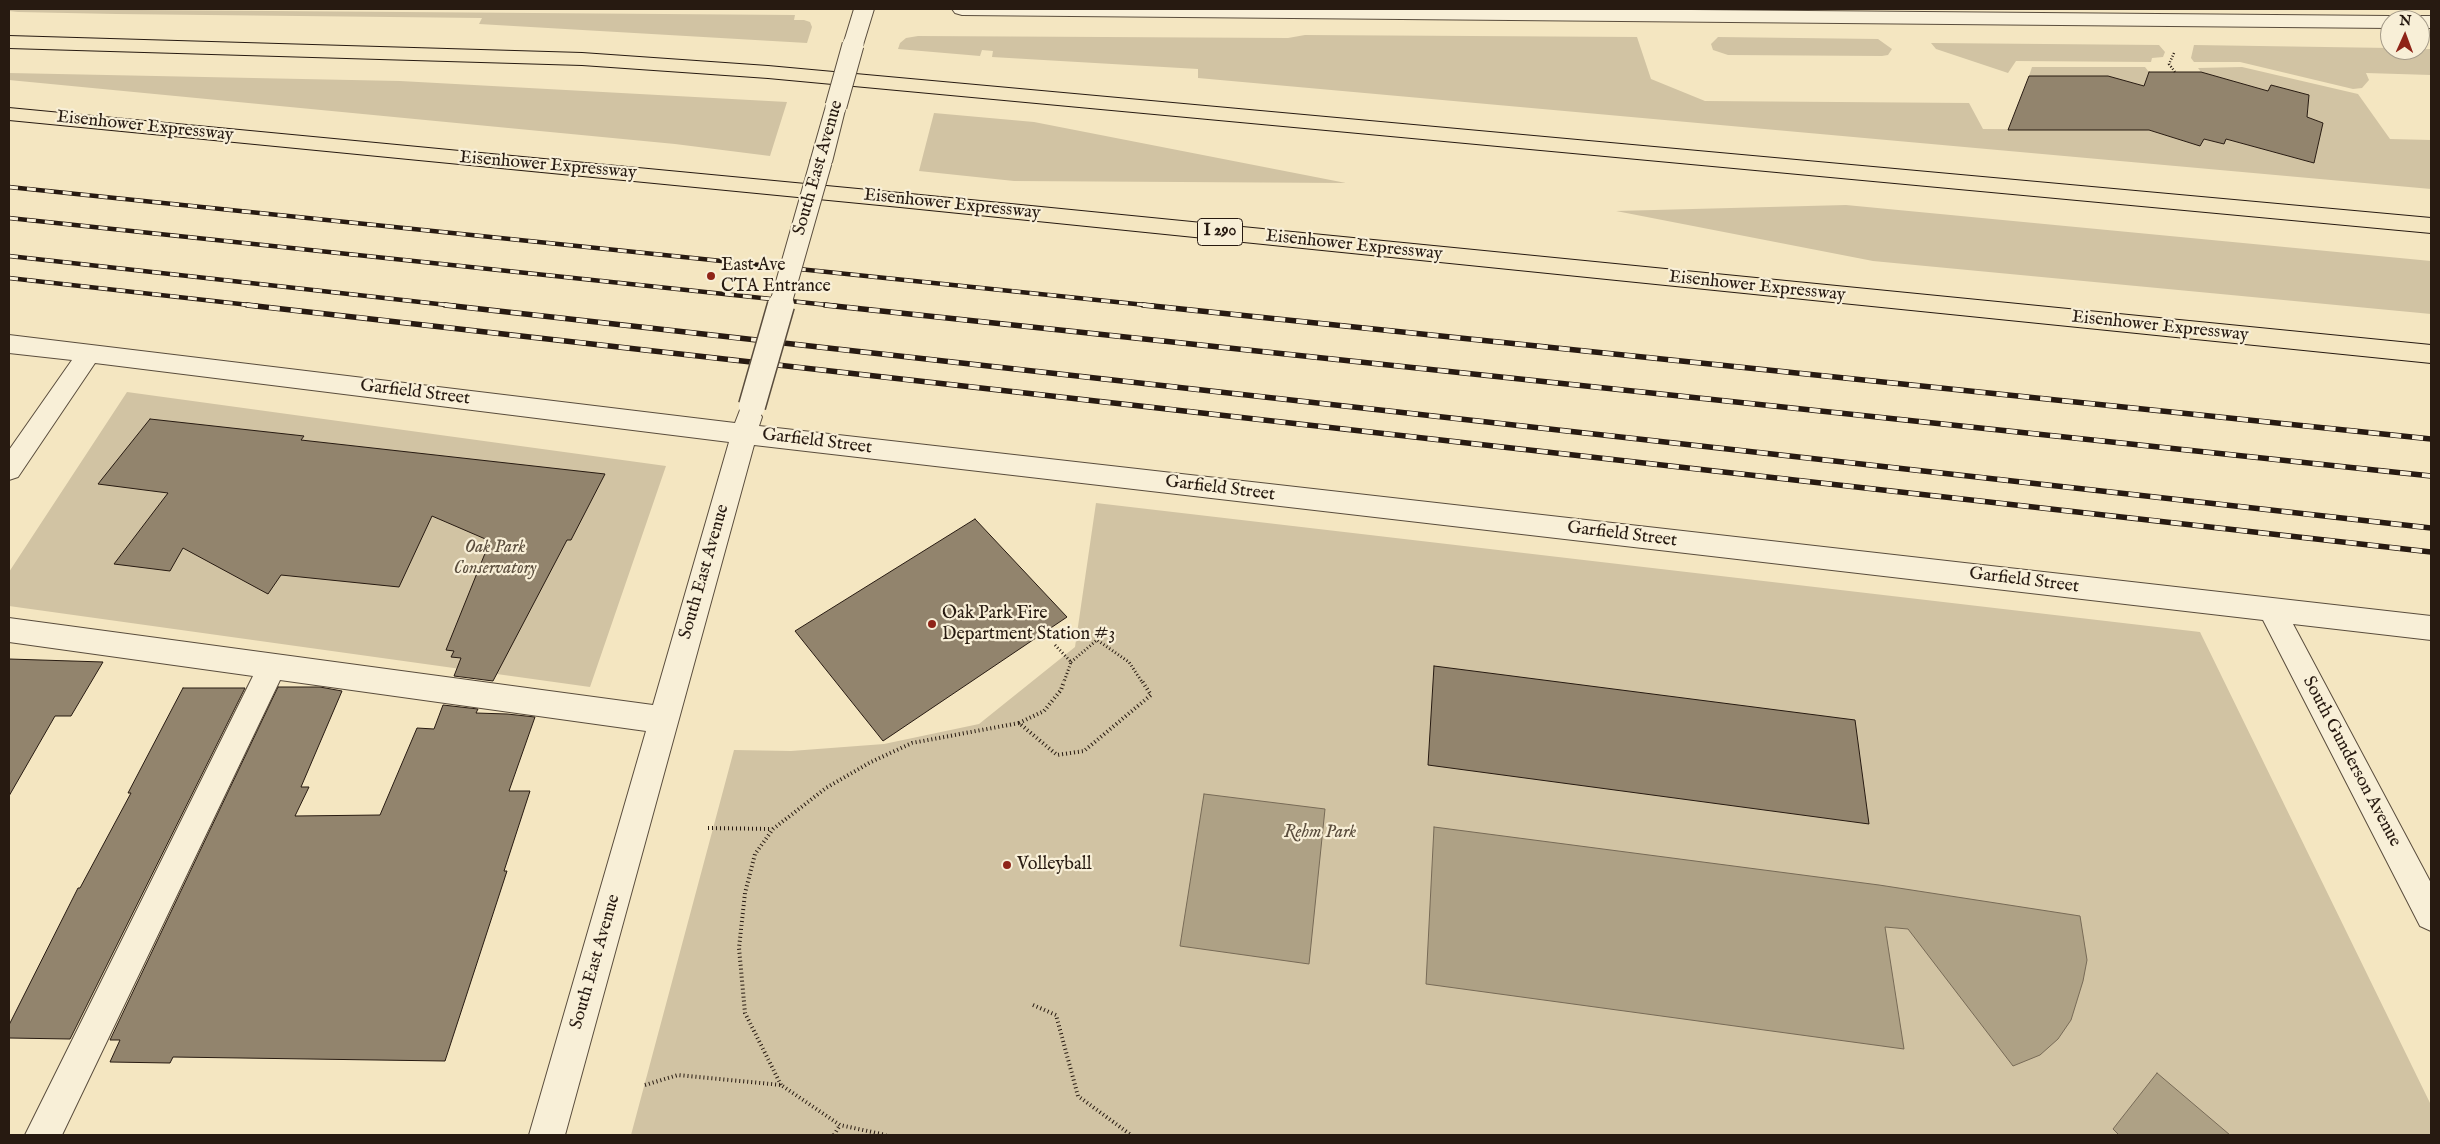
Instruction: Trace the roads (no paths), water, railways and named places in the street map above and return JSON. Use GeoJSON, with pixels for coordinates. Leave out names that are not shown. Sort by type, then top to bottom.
{"type":"FeatureCollection","features":[{"type":"Feature","properties":{"kind":"highway"},"geometry":{"type":"LineString","coordinates":[[9,42],[582,59],[768,72],[2431,226]]}},
{"type":"Feature","properties":{"kind":"highway","name":"Eisenhower Expressway"},"geometry":{"type":"LineString","coordinates":[[9,114],[900,200],[2431,354]]}},
{"type":"Feature","properties":{"kind":"street","name":"South East Avenue"},"geometry":{"type":"LineString","coordinates":[[547,1135],[864,9]]}},
{"type":"Feature","properties":{"kind":"street"},"geometry":{"type":"LineString","coordinates":[[962,9],[2219,14],[2380,22]]}},
{"type":"Feature","properties":{"kind":"street","name":"Garfield Street"},"geometry":{"type":"LineString","coordinates":[[9,344],[89,354],[748,420],[2431,628]]}},
{"type":"Feature","properties":{"kind":"street"},"geometry":{"type":"LineString","coordinates":[[9,470],[89,354]]}},
{"type":"Feature","properties":{"kind":"street","name":"South Gunderson Avenue"},"geometry":{"type":"LineString","coordinates":[[2271,609],[2431,915]]}},
{"type":"Feature","properties":{"kind":"street"},"geometry":{"type":"LineString","coordinates":[[9,630],[664,720]]}},
{"type":"Feature","properties":{"kind":"street"},"geometry":{"type":"LineString","coordinates":[[42,1135],[272,666]]}},
{"type":"Feature","properties":{"kind":"railway"},"geometry":{"type":"LineString","coordinates":[[9,187],[1155,306]]}},
{"type":"Feature","properties":{"kind":"railway"},"geometry":{"type":"LineString","coordinates":[[9,218],[837,306]]}},
{"type":"Feature","properties":{"kind":"railway"},"geometry":{"type":"LineString","coordinates":[[9,256],[456,306]]}},
{"type":"Feature","properties":{"kind":"railway"},"geometry":{"type":"LineString","coordinates":[[9,278],[258,306]]}},
{"type":"Feature","properties":{"kind":"railway"},"geometry":{"type":"LineString","coordinates":[[247,305],[2431,552]]}},
{"type":"Feature","properties":{"kind":"railway"},"geometry":{"type":"LineString","coordinates":[[445,305],[2431,528]]}},
{"type":"Feature","properties":{"kind":"railway"},"geometry":{"type":"LineString","coordinates":[[825,305],[2431,476]]}},
{"type":"Feature","properties":{"kind":"railway"},"geometry":{"type":"LineString","coordinates":[[1143,305],[2431,439]]}},
{"type":"Feature","properties":{"kind":"place","name":"East Ave CTA Entrance"},"geometry":{"type":"Point","coordinates":[711,276]}},
{"type":"Feature","properties":{"kind":"place","name":"Oak Park Fire Department Station #3"},"geometry":{"type":"Point","coordinates":[932,624]}},
{"type":"Feature","properties":{"kind":"place","name":"Volleyball"},"geometry":{"type":"Point","coordinates":[1007,865]}},
{"type":"Feature","properties":{"kind":"park label","name":"Oak Park Conservatory"},"geometry":{"type":"Point","coordinates":[495,558]}},
{"type":"Feature","properties":{"kind":"park label","name":"Rehm Park"},"geometry":{"type":"Point","coordinates":[1320,833]}}]}
